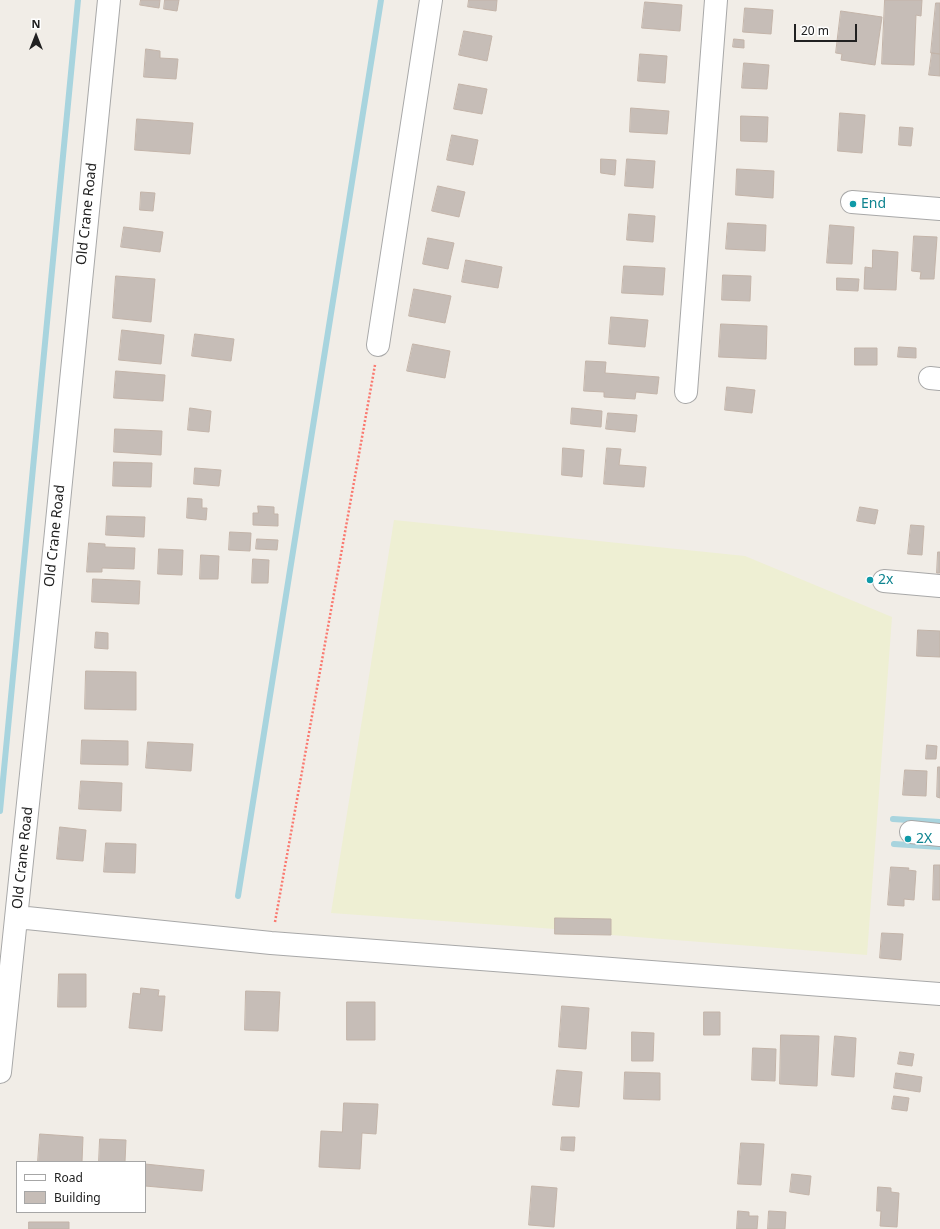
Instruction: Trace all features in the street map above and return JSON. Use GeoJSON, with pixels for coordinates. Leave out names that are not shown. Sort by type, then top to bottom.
{"type":"FeatureCollection","features":[{"type":"Feature","properties":{"kind":"street","name":"Old Crane Road"},"geometry":{"type":"LineString","coordinates":[[0,1072],[17,917],[109,0]]}},
{"type":"Feature","properties":{"kind":"street"},"geometry":{"type":"LineString","coordinates":[[378,345],[431,0]]}},
{"type":"Feature","properties":{"kind":"street"},"geometry":{"type":"LineString","coordinates":[[686,392],[716,0]]}},
{"type":"Feature","properties":{"kind":"street"},"geometry":{"type":"LineString","coordinates":[[852,202],[940,209]]}},
{"type":"Feature","properties":{"kind":"street"},"geometry":{"type":"LineString","coordinates":[[884,581],[940,586]]}},
{"type":"Feature","properties":{"kind":"street"},"geometry":{"type":"LineString","coordinates":[[911,832],[940,835]]}},
{"type":"Feature","properties":{"kind":"street"},"geometry":{"type":"LineString","coordinates":[[17,917],[272,943],[940,994]]}},
{"type":"Feature","properties":{"kind":"path"},"geometry":{"type":"LineString","coordinates":[[272,943],[378,345]]}},
{"type":"Feature","properties":{"kind":"green space"},"geometry":{"type":"Polygon","coordinates":[[[394,520],[745,556],[892,617],[867,955],[611,935],[611,919],[555,918],[555,929],[331,913],[394,520]]]}},
{"type":"Feature","properties":{"kind":"building"},"geometry":{"type":"Polygon","coordinates":[[[141,0],[160,0],[159,8],[140,5],[141,0]]]}},
{"type":"Feature","properties":{"kind":"building"},"geometry":{"type":"Polygon","coordinates":[[[165,0],[179,0],[177,11],[164,9],[165,0]]]}},
{"type":"Feature","properties":{"kind":"building"},"geometry":{"type":"Polygon","coordinates":[[[469,0],[497,0],[496,11],[468,7],[469,0]]]}},
{"type":"Feature","properties":{"kind":"building"},"geometry":{"type":"Polygon","coordinates":[[[885,0],[922,0],[921,16],[916,15],[914,65],[882,64],[885,0]]]}},
{"type":"Feature","properties":{"kind":"building"},"geometry":{"type":"Polygon","coordinates":[[[645,2],[682,5],[680,31],[642,28],[645,2]]]}},
{"type":"Feature","properties":{"kind":"building"},"geometry":{"type":"Polygon","coordinates":[[[936,3],[940,3],[940,54],[931,53],[936,3]]]}},
{"type":"Feature","properties":{"kind":"building"},"geometry":{"type":"Polygon","coordinates":[[[745,8],[773,10],[771,34],[743,32],[745,8]]]}},
{"type":"Feature","properties":{"kind":"building"},"geometry":{"type":"Polygon","coordinates":[[[841,11],[882,17],[875,65],[841,60],[842,54],[836,53],[841,11]]]}},
{"type":"Feature","properties":{"kind":"building"},"geometry":{"type":"Polygon","coordinates":[[[464,31],[492,36],[487,61],[459,55],[464,31]]]}},
{"type":"Feature","properties":{"kind":"building"},"geometry":{"type":"Polygon","coordinates":[[[734,39],[744,40],[744,48],[733,47],[734,39]]]}},
{"type":"Feature","properties":{"kind":"building"},"geometry":{"type":"Polygon","coordinates":[[[146,49],[160,51],[160,58],[178,59],[176,79],[144,77],[146,49]]]}},
{"type":"Feature","properties":{"kind":"building"},"geometry":{"type":"Polygon","coordinates":[[[932,53],[940,54],[940,76],[929,75],[932,53]]]}},
{"type":"Feature","properties":{"kind":"building"},"geometry":{"type":"Polygon","coordinates":[[[640,54],[667,56],[665,83],[638,81],[640,54]]]}},
{"type":"Feature","properties":{"kind":"building"},"geometry":{"type":"Polygon","coordinates":[[[744,63],[769,65],[767,89],[742,88],[744,63]]]}},
{"type":"Feature","properties":{"kind":"building"},"geometry":{"type":"Polygon","coordinates":[[[459,84],[487,89],[482,114],[454,109],[459,84]]]}},
{"type":"Feature","properties":{"kind":"building"},"geometry":{"type":"Polygon","coordinates":[[[631,108],[669,111],[667,134],[630,132],[631,108]]]}},
{"type":"Feature","properties":{"kind":"building"},"geometry":{"type":"Polygon","coordinates":[[[840,113],[865,115],[862,153],[838,151],[840,113]]]}},
{"type":"Feature","properties":{"kind":"building"},"geometry":{"type":"Polygon","coordinates":[[[741,116],[768,117],[767,142],[741,141],[741,116]]]}},
{"type":"Feature","properties":{"kind":"building"},"geometry":{"type":"Polygon","coordinates":[[[137,119],[193,123],[190,154],[135,150],[137,119]]]}},
{"type":"Feature","properties":{"kind":"building"},"geometry":{"type":"Polygon","coordinates":[[[900,127],[913,128],[911,146],[899,145],[900,127]]]}},
{"type":"Feature","properties":{"kind":"building"},"geometry":{"type":"Polygon","coordinates":[[[452,135],[478,140],[473,165],[447,160],[452,135]]]}},
{"type":"Feature","properties":{"kind":"building"},"geometry":{"type":"Polygon","coordinates":[[[601,159],[616,160],[615,175],[601,173],[601,159]]]}},
{"type":"Feature","properties":{"kind":"building"},"geometry":{"type":"Polygon","coordinates":[[[627,159],[655,161],[653,188],[625,186],[627,159]]]}},
{"type":"Feature","properties":{"kind":"building"},"geometry":{"type":"Polygon","coordinates":[[[737,169],[774,171],[773,198],[736,195],[737,169]]]}},
{"type":"Feature","properties":{"kind":"building"},"geometry":{"type":"Polygon","coordinates":[[[438,186],[465,192],[459,217],[432,211],[438,186]]]}},
{"type":"Feature","properties":{"kind":"building"},"geometry":{"type":"Polygon","coordinates":[[[141,192],[155,193],[153,211],[140,210],[141,192]]]}},
{"type":"Feature","properties":{"kind":"building"},"geometry":{"type":"Polygon","coordinates":[[[629,214],[655,216],[653,242],[627,240],[629,214]]]}},
{"type":"Feature","properties":{"kind":"building"},"geometry":{"type":"Polygon","coordinates":[[[728,223],[766,225],[765,251],[726,249],[728,223]]]}},
{"type":"Feature","properties":{"kind":"building"},"geometry":{"type":"Polygon","coordinates":[[[830,225],[854,227],[852,264],[827,263],[830,225]]]}},
{"type":"Feature","properties":{"kind":"building"},"geometry":{"type":"Polygon","coordinates":[[[124,227],[163,232],[160,252],[121,247],[124,227]]]}},
{"type":"Feature","properties":{"kind":"building"},"geometry":{"type":"Polygon","coordinates":[[[914,236],[937,237],[934,279],[920,279],[921,272],[912,271],[914,236]]]}},
{"type":"Feature","properties":{"kind":"building"},"geometry":{"type":"Polygon","coordinates":[[[428,238],[454,243],[448,269],[423,264],[428,238]]]}},
{"type":"Feature","properties":{"kind":"building"},"geometry":{"type":"Polygon","coordinates":[[[873,250],[898,252],[896,290],[864,289],[865,267],[872,268],[873,250]]]}},
{"type":"Feature","properties":{"kind":"building"},"geometry":{"type":"Polygon","coordinates":[[[466,260],[502,267],[498,288],[462,282],[466,260]]]}},
{"type":"Feature","properties":{"kind":"building"},"geometry":{"type":"Polygon","coordinates":[[[624,266],[665,268],[663,295],[622,293],[624,266]]]}},
{"type":"Feature","properties":{"kind":"building"},"geometry":{"type":"Polygon","coordinates":[[[723,275],[751,276],[750,301],[722,300],[723,275]]]}},
{"type":"Feature","properties":{"kind":"building"},"geometry":{"type":"Polygon","coordinates":[[[116,276],[155,279],[151,322],[113,318],[116,276]]]}},
{"type":"Feature","properties":{"kind":"building"},"geometry":{"type":"Polygon","coordinates":[[[837,278],[859,279],[858,291],[837,290],[837,278]]]}},
{"type":"Feature","properties":{"kind":"building"},"geometry":{"type":"Polygon","coordinates":[[[414,289],[451,296],[445,323],[409,316],[414,289]]]}},
{"type":"Feature","properties":{"kind":"building"},"geometry":{"type":"Polygon","coordinates":[[[611,317],[648,320],[645,347],[609,344],[611,317]]]}},
{"type":"Feature","properties":{"kind":"building"},"geometry":{"type":"Polygon","coordinates":[[[721,324],[767,326],[766,359],[719,357],[721,324]]]}},
{"type":"Feature","properties":{"kind":"building"},"geometry":{"type":"Polygon","coordinates":[[[122,330],[164,335],[161,364],[119,360],[122,330]]]}},
{"type":"Feature","properties":{"kind":"building"},"geometry":{"type":"Polygon","coordinates":[[[195,334],[234,339],[231,361],[192,356],[195,334]]]}},
{"type":"Feature","properties":{"kind":"building"},"geometry":{"type":"Polygon","coordinates":[[[413,344],[450,351],[445,378],[407,371],[413,344]]]}},
{"type":"Feature","properties":{"kind":"building"},"geometry":{"type":"Polygon","coordinates":[[[899,347],[916,348],[916,358],[898,357],[899,347]]]}},
{"type":"Feature","properties":{"kind":"building"},"geometry":{"type":"Polygon","coordinates":[[[855,348],[877,348],[877,365],[855,365],[855,348]]]}},
{"type":"Feature","properties":{"kind":"building"},"geometry":{"type":"Polygon","coordinates":[[[586,361],[606,362],[605,373],[659,377],[657,394],[636,392],[635,399],[604,397],[604,392],[584,391],[586,361]]]}},
{"type":"Feature","properties":{"kind":"building"},"geometry":{"type":"Polygon","coordinates":[[[116,371],[165,375],[163,401],[114,398],[116,371]]]}},
{"type":"Feature","properties":{"kind":"building"},"geometry":{"type":"Polygon","coordinates":[[[727,387],[755,390],[752,413],[725,410],[727,387]]]}},
{"type":"Feature","properties":{"kind":"building"},"geometry":{"type":"Polygon","coordinates":[[[190,408],[211,411],[209,432],[188,430],[190,408]]]}},
{"type":"Feature","properties":{"kind":"building"},"geometry":{"type":"Polygon","coordinates":[[[572,408],[602,411],[601,427],[571,424],[572,408]]]}},
{"type":"Feature","properties":{"kind":"building"},"geometry":{"type":"Polygon","coordinates":[[[608,413],[637,415],[635,432],[606,429],[608,413]]]}},
{"type":"Feature","properties":{"kind":"building"},"geometry":{"type":"Polygon","coordinates":[[[115,429],[162,431],[161,455],[114,452],[115,429]]]}},
{"type":"Feature","properties":{"kind":"building"},"geometry":{"type":"Polygon","coordinates":[[[563,448],[584,450],[582,477],[562,475],[563,448]]]}},
{"type":"Feature","properties":{"kind":"building"},"geometry":{"type":"Polygon","coordinates":[[[607,448],[621,449],[619,465],[646,467],[644,487],[604,484],[607,448]]]}},
{"type":"Feature","properties":{"kind":"building"},"geometry":{"type":"Polygon","coordinates":[[[114,462],[152,463],[151,487],[113,486],[114,462]]]}},
{"type":"Feature","properties":{"kind":"building"},"geometry":{"type":"Polygon","coordinates":[[[195,468],[221,470],[219,486],[194,484],[195,468]]]}},
{"type":"Feature","properties":{"kind":"building"},"geometry":{"type":"Polygon","coordinates":[[[188,498],[202,499],[202,508],[207,508],[206,520],[187,518],[188,498]]]}},
{"type":"Feature","properties":{"kind":"building"},"geometry":{"type":"Polygon","coordinates":[[[258,506],[274,507],[274,514],[278,514],[278,526],[253,525],[253,513],[258,513],[258,506]]]}},
{"type":"Feature","properties":{"kind":"building"},"geometry":{"type":"Polygon","coordinates":[[[860,507],[878,510],[875,524],[857,521],[860,507]]]}},
{"type":"Feature","properties":{"kind":"building"},"geometry":{"type":"Polygon","coordinates":[[[107,516],[145,517],[144,537],[106,535],[107,516]]]}},
{"type":"Feature","properties":{"kind":"building"},"geometry":{"type":"Polygon","coordinates":[[[911,525],[924,526],[922,555],[908,554],[911,525]]]}},
{"type":"Feature","properties":{"kind":"building"},"geometry":{"type":"Polygon","coordinates":[[[230,532],[251,533],[250,551],[229,550],[230,532]]]}},
{"type":"Feature","properties":{"kind":"building"},"geometry":{"type":"Polygon","coordinates":[[[257,539],[278,540],[277,550],[256,549],[257,539]]]}},
{"type":"Feature","properties":{"kind":"building"},"geometry":{"type":"Polygon","coordinates":[[[89,543],[105,544],[105,547],[135,548],[134,569],[102,568],[102,572],[87,572],[89,543]]]}},
{"type":"Feature","properties":{"kind":"building"},"geometry":{"type":"Polygon","coordinates":[[[159,549],[183,550],[182,575],[158,574],[159,549]]]}},
{"type":"Feature","properties":{"kind":"building"},"geometry":{"type":"Polygon","coordinates":[[[938,552],[940,552],[940,573],[937,573],[938,552]]]}},
{"type":"Feature","properties":{"kind":"building"},"geometry":{"type":"Polygon","coordinates":[[[201,555],[219,556],[218,579],[200,579],[201,555]]]}},
{"type":"Feature","properties":{"kind":"building"},"geometry":{"type":"Polygon","coordinates":[[[253,559],[269,560],[268,583],[252,583],[253,559]]]}},
{"type":"Feature","properties":{"kind":"building"},"geometry":{"type":"Polygon","coordinates":[[[93,579],[140,581],[139,604],[92,602],[93,579]]]}},
{"type":"Feature","properties":{"kind":"building"},"geometry":{"type":"Polygon","coordinates":[[[918,630],[940,631],[940,657],[917,656],[918,630]]]}},
{"type":"Feature","properties":{"kind":"building"},"geometry":{"type":"Polygon","coordinates":[[[96,632],[108,633],[108,649],[95,648],[96,632]]]}},
{"type":"Feature","properties":{"kind":"building"},"geometry":{"type":"Polygon","coordinates":[[[86,671],[136,672],[136,710],[85,709],[86,671]]]}},
{"type":"Feature","properties":{"kind":"building"},"geometry":{"type":"Polygon","coordinates":[[[82,740],[128,741],[128,765],[81,764],[82,740]]]}},
{"type":"Feature","properties":{"kind":"building"},"geometry":{"type":"Polygon","coordinates":[[[148,742],[193,744],[191,771],[146,768],[148,742]]]}},
{"type":"Feature","properties":{"kind":"building"},"geometry":{"type":"Polygon","coordinates":[[[927,745],[937,746],[936,759],[926,759],[927,745]]]}},
{"type":"Feature","properties":{"kind":"building"},"geometry":{"type":"Polygon","coordinates":[[[938,767],[940,767],[940,798],[937,797],[938,767]]]}},
{"type":"Feature","properties":{"kind":"building"},"geometry":{"type":"Polygon","coordinates":[[[905,770],[927,771],[926,796],[903,795],[905,770]]]}},
{"type":"Feature","properties":{"kind":"building"},"geometry":{"type":"Polygon","coordinates":[[[81,781],[122,783],[121,811],[79,809],[81,781]]]}},
{"type":"Feature","properties":{"kind":"building"},"geometry":{"type":"Polygon","coordinates":[[[60,827],[86,830],[83,861],[57,859],[60,827]]]}},
{"type":"Feature","properties":{"kind":"building"},"geometry":{"type":"Polygon","coordinates":[[[106,843],[136,844],[135,873],[104,872],[106,843]]]}},
{"type":"Feature","properties":{"kind":"building"},"geometry":{"type":"Polygon","coordinates":[[[934,865],[940,865],[940,900],[933,900],[934,865]]]}},
{"type":"Feature","properties":{"kind":"building"},"geometry":{"type":"Polygon","coordinates":[[[891,867],[909,868],[908,870],[916,871],[914,900],[904,899],[904,906],[888,905],[891,867]]]}},
{"type":"Feature","properties":{"kind":"building"},"geometry":{"type":"Polygon","coordinates":[[[555,918],[611,919],[611,935],[555,934],[555,918]]]}},
{"type":"Feature","properties":{"kind":"building"},"geometry":{"type":"Polygon","coordinates":[[[882,933],[903,934],[901,960],[880,958],[882,933]]]}},
{"type":"Feature","properties":{"kind":"building"},"geometry":{"type":"Polygon","coordinates":[[[59,974],[86,974],[86,1007],[58,1007],[59,974]]]}},
{"type":"Feature","properties":{"kind":"building"},"geometry":{"type":"Polygon","coordinates":[[[141,988],[159,990],[158,996],[165,996],[162,1031],[129,1028],[133,993],[140,994],[141,988]]]}},
{"type":"Feature","properties":{"kind":"building"},"geometry":{"type":"Polygon","coordinates":[[[246,991],[280,992],[278,1031],[245,1030],[246,991]]]}},
{"type":"Feature","properties":{"kind":"building"},"geometry":{"type":"Polygon","coordinates":[[[347,1002],[375,1002],[375,1040],[347,1040],[347,1002]]]}},
{"type":"Feature","properties":{"kind":"building"},"geometry":{"type":"Polygon","coordinates":[[[562,1006],[589,1008],[586,1049],[559,1047],[562,1006]]]}},
{"type":"Feature","properties":{"kind":"building"},"geometry":{"type":"Polygon","coordinates":[[[704,1012],[720,1012],[720,1035],[704,1035],[704,1012]]]}},
{"type":"Feature","properties":{"kind":"building"},"geometry":{"type":"Polygon","coordinates":[[[632,1032],[654,1033],[653,1061],[632,1061],[632,1032]]]}},
{"type":"Feature","properties":{"kind":"building"},"geometry":{"type":"Polygon","coordinates":[[[781,1035],[819,1036],[817,1086],[780,1084],[781,1035]]]}},
{"type":"Feature","properties":{"kind":"building"},"geometry":{"type":"Polygon","coordinates":[[[835,1036],[856,1038],[854,1077],[832,1075],[835,1036]]]}},
{"type":"Feature","properties":{"kind":"building"},"geometry":{"type":"Polygon","coordinates":[[[753,1048],[776,1049],[775,1081],[752,1080],[753,1048]]]}},
{"type":"Feature","properties":{"kind":"building"},"geometry":{"type":"Polygon","coordinates":[[[900,1052],[914,1054],[912,1066],[898,1064],[900,1052]]]}},
{"type":"Feature","properties":{"kind":"building"},"geometry":{"type":"Polygon","coordinates":[[[557,1070],[582,1072],[579,1107],[553,1105],[557,1070]]]}},
{"type":"Feature","properties":{"kind":"building"},"geometry":{"type":"Polygon","coordinates":[[[625,1072],[660,1073],[660,1100],[624,1099],[625,1072]]]}},
{"type":"Feature","properties":{"kind":"building"},"geometry":{"type":"Polygon","coordinates":[[[896,1073],[922,1077],[920,1092],[894,1088],[896,1073]]]}},
{"type":"Feature","properties":{"kind":"building"},"geometry":{"type":"Polygon","coordinates":[[[894,1096],[909,1098],[907,1111],[892,1109],[894,1096]]]}},
{"type":"Feature","properties":{"kind":"building"},"geometry":{"type":"Polygon","coordinates":[[[344,1103],[378,1104],[376,1134],[362,1133],[360,1169],[319,1167],[321,1131],[342,1132],[344,1103]]]}},
{"type":"Feature","properties":{"kind":"building"},"geometry":{"type":"Polygon","coordinates":[[[40,1134],[83,1137],[82,1161],[38,1161],[40,1134]]]}},
{"type":"Feature","properties":{"kind":"building"},"geometry":{"type":"Polygon","coordinates":[[[562,1137],[575,1137],[574,1151],[561,1150],[562,1137]]]}},
{"type":"Feature","properties":{"kind":"building"},"geometry":{"type":"Polygon","coordinates":[[[100,1139],[126,1140],[125,1161],[99,1161],[100,1139]]]}},
{"type":"Feature","properties":{"kind":"building"},"geometry":{"type":"Polygon","coordinates":[[[741,1143],[764,1144],[761,1185],[738,1184],[741,1143]]]}},
{"type":"Feature","properties":{"kind":"building"},"geometry":{"type":"Polygon","coordinates":[[[146,1164],[204,1170],[202,1191],[146,1186],[146,1164]]]}},
{"type":"Feature","properties":{"kind":"building"},"geometry":{"type":"Polygon","coordinates":[[[792,1174],[811,1176],[809,1195],[790,1192],[792,1174]]]}},
{"type":"Feature","properties":{"kind":"building"},"geometry":{"type":"Polygon","coordinates":[[[532,1186],[557,1188],[554,1227],[529,1225],[532,1186]]]}},
{"type":"Feature","properties":{"kind":"building"},"geometry":{"type":"Polygon","coordinates":[[[878,1187],[891,1188],[891,1192],[899,1193],[897,1227],[880,1226],[881,1211],[877,1211],[878,1187]]]}},
{"type":"Feature","properties":{"kind":"building"},"geometry":{"type":"Polygon","coordinates":[[[738,1211],[749,1212],[749,1216],[758,1216],[757,1229],[737,1229],[738,1211]]]}},
{"type":"Feature","properties":{"kind":"building"},"geometry":{"type":"Polygon","coordinates":[[[769,1211],[786,1212],[785,1229],[768,1229],[769,1211]]]}},
{"type":"Feature","properties":{"kind":"building"},"geometry":{"type":"Polygon","coordinates":[[[29,1222],[69,1222],[69,1229],[29,1229],[29,1222]]]}},
{"type":"Feature","properties":{"kind":"waterway"},"geometry":{"type":"LineString","coordinates":[[0,811],[78,0]]}},
{"type":"Feature","properties":{"kind":"waterway"},"geometry":{"type":"LineString","coordinates":[[238,896],[381,0]]}},
{"type":"Feature","properties":{"kind":"waterway"},"geometry":{"type":"LineString","coordinates":[[893,819],[940,822]]}},
{"type":"Feature","properties":{"kind":"waterway"},"geometry":{"type":"LineString","coordinates":[[894,844],[940,847]]}},
{"type":"Feature","properties":{"kind":"place","name":"End"},"geometry":{"type":"Point","coordinates":[853,204]}},
{"type":"Feature","properties":{"kind":"place","name":"2x"},"geometry":{"type":"Point","coordinates":[870,580]}},
{"type":"Feature","properties":{"kind":"place","name":"2X"},"geometry":{"type":"Point","coordinates":[908,839]}}]}
